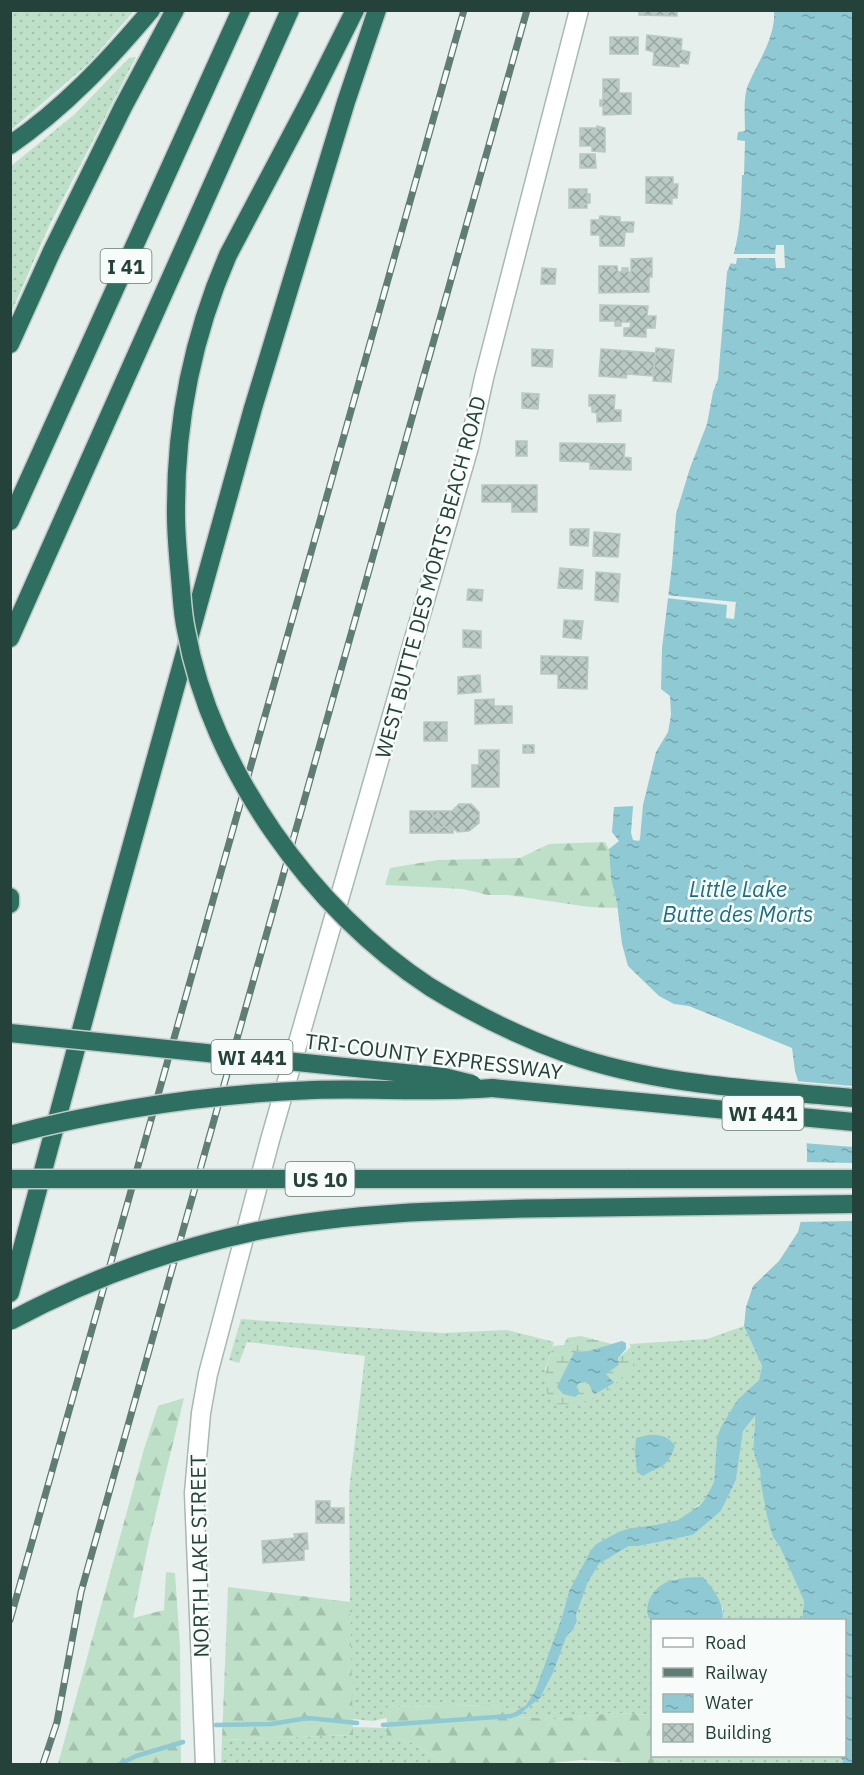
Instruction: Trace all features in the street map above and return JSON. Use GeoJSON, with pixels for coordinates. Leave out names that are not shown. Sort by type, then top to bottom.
{"type":"FeatureCollection","features":[{"type":"Feature","properties":{"kind":"highway"},"geometry":{"type":"LineString","coordinates":[[10,145],[43,121],[96,72],[151,10]]}},
{"type":"Feature","properties":{"kind":"highway"},"geometry":{"type":"LineString","coordinates":[[10,344],[52,251],[123,107],[175,10]]}},
{"type":"Feature","properties":{"kind":"highway","name":"I 41"},"geometry":{"type":"LineString","coordinates":[[10,522],[241,10]]}},
{"type":"Feature","properties":{"kind":"highway","name":"I 41"},"geometry":{"type":"LineString","coordinates":[[10,638],[290,10]]}},
{"type":"Feature","properties":{"kind":"highway"},"geometry":{"type":"LineString","coordinates":[[355,10],[228,255],[217,280],[190,366],[179,434],[176,517],[181,589],[186,630],[204,696],[228,755],[252,798],[310,880],[343,915],[400,965],[429,986],[470,1010],[511,1031],[569,1054],[620,1069],[669,1079],[854,1098]]}},
{"type":"Feature","properties":{"kind":"highway"},"geometry":{"type":"LineString","coordinates":[[10,1293],[253,408],[346,102],[377,10]]}},
{"type":"Feature","properties":{"kind":"highway"},"geometry":{"type":"LineString","coordinates":[[10,897],[10,904]]}},
{"type":"Feature","properties":{"kind":"highway","name":"TRI-COUNTY EXPRESSWAY"},"geometry":{"type":"LineString","coordinates":[[10,1033],[444,1077],[492,1088],[854,1122]]}},
{"type":"Feature","properties":{"kind":"highway"},"geometry":{"type":"LineString","coordinates":[[10,1135],[81,1118],[171,1103],[237,1096],[312,1090],[451,1091],[492,1088]]}},
{"type":"Feature","properties":{"kind":"highway","name":"US 10"},"geometry":{"type":"LineString","coordinates":[[10,1179],[854,1179]]}},
{"type":"Feature","properties":{"kind":"highway"},"geometry":{"type":"LineString","coordinates":[[10,1321],[85,1285],[151,1260],[234,1236],[300,1224],[386,1213],[473,1209],[854,1204]]}},
{"type":"Feature","properties":{"kind":"street","name":"WEST BUTTE DES MORTS BEACH ROAD"},"geometry":{"type":"LineString","coordinates":[[270,1140],[469,447],[484,378],[579,10]]}},
{"type":"Feature","properties":{"kind":"street","name":"NORTH LAKE STREET"},"geometry":{"type":"LineString","coordinates":[[205,1764],[194,1493],[196,1454],[208,1374],[270,1140]]}},
{"type":"Feature","properties":{"kind":"green space"},"geometry":{"type":"Polygon","coordinates":[[[11,10],[134,11],[88,64],[11,130],[11,10]]]}},
{"type":"Feature","properties":{"kind":"green space"},"geometry":{"type":"Polygon","coordinates":[[[136,57],[50,224],[11,313],[11,166],[75,114],[129,58],[136,57]]]}},
{"type":"Feature","properties":{"kind":"green space"},"geometry":{"type":"Polygon","coordinates":[[[605,842],[609,849],[611,879],[618,908],[589,907],[508,895],[488,895],[463,889],[385,885],[390,868],[438,860],[520,858],[549,844],[605,842]]]}},
{"type":"Feature","properties":{"kind":"green space"},"geometry":{"type":"Polygon","coordinates":[[[241,1319],[442,1333],[507,1330],[554,1342],[545,1370],[633,1369],[630,1344],[707,1339],[744,1326],[762,1366],[759,1380],[738,1399],[717,1438],[714,1482],[705,1499],[679,1520],[630,1528],[596,1544],[569,1591],[535,1691],[526,1705],[515,1712],[501,1705],[387,1707],[387,1718],[373,1721],[352,1719],[351,1707],[349,1491],[365,1356],[247,1342],[239,1363],[229,1360],[241,1319]]]}},
{"type":"Feature","properties":{"kind":"green space"},"geometry":{"type":"Polygon","coordinates":[[[581,1336],[612,1344],[588,1351],[574,1352],[557,1387],[575,1388],[579,1383],[595,1381],[619,1365],[618,1358],[631,1347],[633,1369],[615,1385],[588,1401],[553,1404],[545,1383],[546,1368],[553,1346],[564,1345],[567,1338],[581,1336]]]}},
{"type":"Feature","properties":{"kind":"green space"},"geometry":{"type":"Polygon","coordinates":[[[184,1398],[149,1541],[133,1618],[164,1610],[166,1572],[175,1573],[180,1646],[181,1764],[58,1764],[144,1449],[158,1406],[184,1398]]]}},
{"type":"Feature","properties":{"kind":"green space"},"geometry":{"type":"Polygon","coordinates":[[[756,1415],[753,1442],[773,1537],[780,1547],[804,1601],[802,1619],[720,1619],[723,1617],[723,1609],[716,1594],[677,1578],[658,1589],[652,1604],[649,1620],[651,1622],[651,1715],[615,1713],[554,1719],[516,1717],[540,1698],[553,1673],[567,1635],[573,1630],[577,1621],[576,1615],[588,1582],[599,1564],[629,1546],[693,1535],[721,1511],[736,1480],[743,1431],[756,1415]]]}},
{"type":"Feature","properties":{"kind":"green space"},"geometry":{"type":"Polygon","coordinates":[[[228,1587],[350,1602],[353,1735],[222,1740],[228,1587]]]}},
{"type":"Feature","properties":{"kind":"green space"},"geometry":{"type":"Polygon","coordinates":[[[502,1705],[515,1712],[516,1717],[554,1719],[615,1713],[651,1715],[651,1757],[670,1757],[650,1764],[582,1760],[539,1764],[444,1764],[413,1743],[387,1736],[387,1707],[502,1705]]]}},
{"type":"Feature","properties":{"kind":"green space"},"geometry":{"type":"Polygon","coordinates":[[[352,1727],[387,1728],[388,1736],[413,1743],[444,1764],[221,1764],[222,1740],[352,1735],[352,1727]]]}},
{"type":"Feature","properties":{"kind":"green space"},"geometry":{"type":"Polygon","coordinates":[[[670,1757],[840,1757],[843,1762],[841,1764],[650,1764],[670,1757]]]}},
{"type":"Feature","properties":{"kind":"water","name":"Little Lake Butte des Morts"},"geometry":{"type":"Polygon","coordinates":[[[774,11],[853,11],[853,1764],[841,1764],[843,1761],[840,1757],[846,1757],[846,1619],[802,1619],[804,1601],[780,1547],[773,1537],[767,1516],[760,1469],[754,1451],[755,1416],[743,1431],[736,1480],[721,1511],[693,1535],[629,1546],[599,1564],[588,1582],[576,1615],[577,1621],[573,1630],[567,1635],[553,1673],[540,1698],[516,1717],[515,1712],[526,1705],[535,1691],[569,1591],[596,1544],[630,1528],[678,1520],[699,1506],[705,1499],[714,1482],[717,1438],[721,1427],[738,1399],[759,1380],[762,1366],[744,1326],[746,1307],[753,1286],[779,1261],[798,1232],[807,1197],[807,1150],[803,1097],[795,1071],[792,1048],[689,1006],[674,1004],[659,996],[628,966],[611,879],[609,849],[619,841],[612,832],[614,807],[633,806],[631,833],[633,840],[639,841],[643,805],[656,752],[668,732],[671,715],[670,696],[661,689],[662,648],[676,514],[707,424],[718,379],[727,272],[738,237],[742,175],[744,175],[745,141],[737,140],[738,132],[745,131],[746,90],[766,49],[774,20],[774,11]]]}},
{"type":"Feature","properties":{"kind":"water"},"geometry":{"type":"Polygon","coordinates":[[[622,1341],[626,1343],[626,1349],[618,1358],[619,1365],[606,1374],[614,1383],[595,1394],[588,1382],[579,1383],[576,1388],[580,1393],[575,1397],[563,1394],[557,1387],[574,1352],[588,1351],[622,1341]]]}},
{"type":"Feature","properties":{"kind":"water"},"geometry":{"type":"Polygon","coordinates":[[[649,1435],[664,1437],[675,1446],[666,1463],[643,1476],[637,1472],[636,1438],[649,1435]]]}},
{"type":"Feature","properties":{"kind":"water"},"geometry":{"type":"Polygon","coordinates":[[[703,1577],[719,1600],[723,1617],[720,1619],[651,1619],[651,1621],[648,1616],[648,1607],[653,1593],[665,1583],[703,1577]]]}},
{"type":"Feature","properties":{"kind":"pier"},"geometry":{"type":"Polygon","coordinates":[[[776,245],[784,245],[785,268],[776,268],[775,258],[737,258],[736,264],[728,263],[730,254],[775,254],[776,245]]]}},
{"type":"Feature","properties":{"kind":"pier"},"geometry":{"type":"Polygon","coordinates":[[[666,595],[736,602],[734,619],[726,618],[727,605],[666,598],[666,595]]]}},
{"type":"Feature","properties":{"kind":"pier"},"geometry":{"type":"Polygon","coordinates":[[[795,1081],[853,1086],[853,1147],[803,1143],[800,1097],[795,1081]]]}},
{"type":"Feature","properties":{"kind":"pier"},"geometry":{"type":"Polygon","coordinates":[[[804,1162],[853,1163],[853,1221],[798,1222],[804,1197],[804,1162]]]}},
{"type":"Feature","properties":{"kind":"building"},"geometry":{"type":"Polygon","coordinates":[[[639,10],[677,10],[677,16],[639,15],[639,10]]]}},
{"type":"Feature","properties":{"kind":"building"},"geometry":{"type":"Polygon","coordinates":[[[647,35],[682,39],[681,50],[690,52],[688,64],[679,63],[679,67],[653,65],[654,52],[646,50],[647,35]]]}},
{"type":"Feature","properties":{"kind":"building"},"geometry":{"type":"Polygon","coordinates":[[[610,37],[638,37],[638,54],[610,54],[610,37]]]}},
{"type":"Feature","properties":{"kind":"building"},"geometry":{"type":"Polygon","coordinates":[[[603,79],[619,79],[619,93],[631,93],[631,114],[603,115],[600,100],[603,100],[603,79]]]}},
{"type":"Feature","properties":{"kind":"building"},"geometry":{"type":"Polygon","coordinates":[[[597,126],[605,128],[605,152],[592,151],[592,146],[580,146],[580,128],[597,128],[597,126]]]}},
{"type":"Feature","properties":{"kind":"building"},"geometry":{"type":"Polygon","coordinates":[[[580,154],[595,154],[596,168],[580,168],[580,154]]]}},
{"type":"Feature","properties":{"kind":"building"},"geometry":{"type":"Polygon","coordinates":[[[646,177],[673,177],[673,184],[678,184],[677,198],[672,198],[672,204],[646,203],[646,177]]]}},
{"type":"Feature","properties":{"kind":"building"},"geometry":{"type":"Polygon","coordinates":[[[569,189],[587,189],[587,194],[590,194],[590,203],[587,203],[587,208],[569,208],[569,189]]]}},
{"type":"Feature","properties":{"kind":"building"},"geometry":{"type":"Polygon","coordinates":[[[600,216],[620,217],[620,222],[634,222],[633,232],[625,232],[624,246],[600,246],[600,235],[591,235],[591,220],[599,220],[600,216]]]}},
{"type":"Feature","properties":{"kind":"building"},"geometry":{"type":"Polygon","coordinates":[[[652,258],[649,292],[599,293],[599,266],[617,266],[618,272],[622,272],[622,268],[628,268],[628,272],[631,272],[631,259],[652,258]]]}},
{"type":"Feature","properties":{"kind":"building"},"geometry":{"type":"Polygon","coordinates":[[[542,268],[556,269],[555,284],[541,284],[542,268]]]}},
{"type":"Feature","properties":{"kind":"building"},"geometry":{"type":"Polygon","coordinates":[[[600,305],[648,306],[647,316],[656,316],[655,328],[646,328],[646,337],[624,336],[624,328],[630,328],[631,322],[621,322],[621,326],[615,326],[615,321],[600,321],[600,305]]]}},
{"type":"Feature","properties":{"kind":"building"},"geometry":{"type":"Polygon","coordinates":[[[656,348],[674,350],[671,382],[653,381],[656,348]]]}},
{"type":"Feature","properties":{"kind":"building"},"geometry":{"type":"Polygon","coordinates":[[[532,349],[553,350],[552,367],[532,366],[532,349]]]}},
{"type":"Feature","properties":{"kind":"building"},"geometry":{"type":"Polygon","coordinates":[[[601,349],[655,353],[653,376],[627,374],[626,378],[599,376],[601,349]]]}},
{"type":"Feature","properties":{"kind":"building"},"geometry":{"type":"Polygon","coordinates":[[[522,393],[539,394],[538,409],[522,408],[522,393]]]}},
{"type":"Feature","properties":{"kind":"building"},"geometry":{"type":"Polygon","coordinates":[[[589,395],[615,395],[614,410],[621,410],[621,421],[597,422],[597,413],[592,412],[592,406],[589,406],[589,395]]]}},
{"type":"Feature","properties":{"kind":"building"},"geometry":{"type":"Polygon","coordinates":[[[516,441],[527,441],[527,456],[516,456],[516,441]]]}},
{"type":"Feature","properties":{"kind":"building"},"geometry":{"type":"Polygon","coordinates":[[[560,443],[625,444],[624,457],[631,458],[631,470],[590,469],[590,462],[560,461],[560,443]]]}},
{"type":"Feature","properties":{"kind":"building"},"geometry":{"type":"Polygon","coordinates":[[[482,485],[537,485],[537,512],[512,512],[512,502],[482,502],[482,485]]]}},
{"type":"Feature","properties":{"kind":"building"},"geometry":{"type":"Polygon","coordinates":[[[570,529],[589,529],[588,546],[570,545],[570,529]]]}},
{"type":"Feature","properties":{"kind":"building"},"geometry":{"type":"Polygon","coordinates":[[[594,532],[620,534],[618,557],[593,556],[594,532]]]}},
{"type":"Feature","properties":{"kind":"building"},"geometry":{"type":"Polygon","coordinates":[[[560,568],[583,570],[582,589],[558,588],[560,568]]]}},
{"type":"Feature","properties":{"kind":"building"},"geometry":{"type":"Polygon","coordinates":[[[596,572],[620,574],[618,602],[595,600],[596,572]]]}},
{"type":"Feature","properties":{"kind":"building"},"geometry":{"type":"Polygon","coordinates":[[[468,589],[483,590],[482,601],[467,600],[468,589]]]}},
{"type":"Feature","properties":{"kind":"building"},"geometry":{"type":"Polygon","coordinates":[[[564,620],[583,621],[581,639],[563,637],[564,620]]]}},
{"type":"Feature","properties":{"kind":"building"},"geometry":{"type":"Polygon","coordinates":[[[463,630],[481,631],[481,648],[463,647],[463,630]]]}},
{"type":"Feature","properties":{"kind":"building"},"geometry":{"type":"Polygon","coordinates":[[[541,656],[588,657],[587,689],[558,688],[558,674],[541,674],[541,656]]]}},
{"type":"Feature","properties":{"kind":"building"},"geometry":{"type":"Polygon","coordinates":[[[480,675],[481,692],[458,694],[458,677],[480,675]]]}},
{"type":"Feature","properties":{"kind":"building"},"geometry":{"type":"Polygon","coordinates":[[[494,699],[494,706],[512,706],[512,723],[475,724],[475,700],[494,699]]]}},
{"type":"Feature","properties":{"kind":"building"},"geometry":{"type":"Polygon","coordinates":[[[424,722],[447,722],[447,741],[424,741],[424,722]]]}},
{"type":"Feature","properties":{"kind":"building"},"geometry":{"type":"Polygon","coordinates":[[[523,745],[534,745],[534,753],[523,753],[523,745]]]}},
{"type":"Feature","properties":{"kind":"building"},"geometry":{"type":"Polygon","coordinates":[[[479,750],[499,750],[499,787],[472,787],[472,765],[479,765],[479,750]]]}},
{"type":"Feature","properties":{"kind":"building"},"geometry":{"type":"Polygon","coordinates":[[[459,804],[471,804],[479,812],[479,823],[469,831],[457,832],[453,827],[433,827],[433,811],[452,811],[459,804]]]}},
{"type":"Feature","properties":{"kind":"building"},"geometry":{"type":"Polygon","coordinates":[[[410,811],[433,811],[433,827],[453,827],[453,833],[410,833],[410,811]]]}},
{"type":"Feature","properties":{"kind":"building"},"geometry":{"type":"Polygon","coordinates":[[[316,1501],[330,1501],[330,1508],[344,1508],[344,1523],[316,1523],[316,1501]]]}},
{"type":"Feature","properties":{"kind":"building"},"geometry":{"type":"Polygon","coordinates":[[[307,1533],[308,1549],[304,1549],[304,1560],[263,1563],[262,1541],[295,1538],[294,1534],[307,1533]]]}},
{"type":"Feature","properties":{"kind":"waterway"},"geometry":{"type":"LineString","coordinates":[[383,1725],[511,1716],[521,1712]]}},
{"type":"Feature","properties":{"kind":"waterway"},"geometry":{"type":"LineString","coordinates":[[216,1725],[271,1724],[308,1718],[357,1723]]}},
{"type":"Feature","properties":{"kind":"waterway"},"geometry":{"type":"LineString","coordinates":[[120,1764],[136,1756],[183,1742]]}},
{"type":"Feature","properties":{"kind":"railway"},"geometry":{"type":"LineString","coordinates":[[10,1620],[464,10]]}},
{"type":"Feature","properties":{"kind":"railway"},"geometry":{"type":"LineString","coordinates":[[43,1764],[57,1722],[81,1592],[527,10]]}}]}
